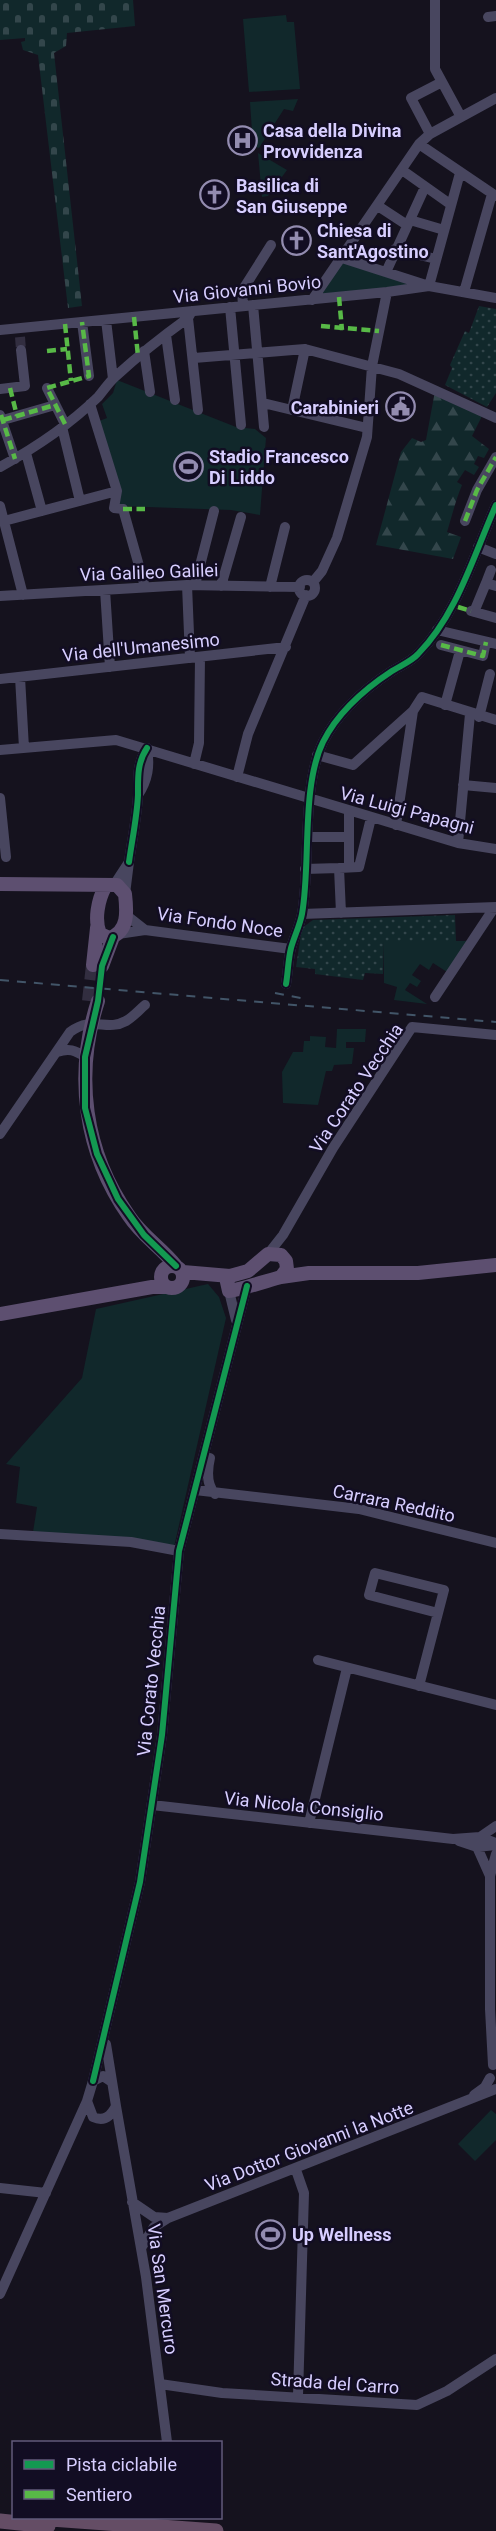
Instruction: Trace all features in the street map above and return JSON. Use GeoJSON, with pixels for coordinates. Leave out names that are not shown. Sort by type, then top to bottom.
{"type":"FeatureCollection","features":[{"type":"Feature","properties":{"kind":"highway"},"geometry":{"type":"LineString","coordinates":[[63,2519],[216,2531]]}},
{"type":"Feature","properties":{"kind":"highway"},"geometry":{"type":"LineString","coordinates":[[0,2521],[103,2531]]}},
{"type":"Feature","properties":{"kind":"main road"},"geometry":{"type":"LineString","coordinates":[[0,884],[109,886],[121,888],[125,894],[125,925],[116,935],[98,965],[98,905],[109,886]]}},
{"type":"Feature","properties":{"kind":"main road"},"geometry":{"type":"LineString","coordinates":[[82,886],[98,905]]}},
{"type":"Feature","properties":{"kind":"main road"},"geometry":{"type":"LineString","coordinates":[[97,928],[104,937],[116,935]]}},
{"type":"Feature","properties":{"kind":"main road"},"geometry":{"type":"LineString","coordinates":[[94,1001],[85,1057],[85,1108],[97,1154],[106,1176],[129,1217],[159,1251],[169,1278]]}},
{"type":"Feature","properties":{"kind":"main road"},"geometry":{"type":"LineString","coordinates":[[229,1285],[268,1254],[277,1254],[309,1273]]}},
{"type":"Feature","properties":{"kind":"main road"},"geometry":{"type":"LineString","coordinates":[[281,1277],[287,1269],[285,1259]]}},
{"type":"Feature","properties":{"kind":"main road"},"geometry":{"type":"LineString","coordinates":[[0,1314],[169,1278],[229,1285],[236,1292],[247,1286],[281,1277],[309,1273],[398,1274],[496,1265]]}},
{"type":"Feature","properties":{"kind":"street"},"geometry":{"type":"LineString","coordinates":[[435,0],[435,69],[461,117]]}},
{"type":"Feature","properties":{"kind":"street"},"geometry":{"type":"LineString","coordinates":[[430,134],[411,98],[442,82]]}},
{"type":"Feature","properties":{"kind":"street"},"geometry":{"type":"LineString","coordinates":[[312,300],[419,144],[430,134],[496,98]]}},
{"type":"Feature","properties":{"kind":"street"},"geometry":{"type":"LineString","coordinates":[[419,144],[494,195],[464,292]]}},
{"type":"Feature","properties":{"kind":"street"},"geometry":{"type":"LineString","coordinates":[[402,170],[450,204]]}},
{"type":"Feature","properties":{"kind":"street"},"geometry":{"type":"LineString","coordinates":[[342,258],[387,270],[429,286],[460,173]]}},
{"type":"Feature","properties":{"kind":"street"},"geometry":{"type":"LineString","coordinates":[[387,270],[425,187]]}},
{"type":"Feature","properties":{"kind":"street"},"geometry":{"type":"LineString","coordinates":[[378,206],[408,223],[444,230]]}},
{"type":"Feature","properties":{"kind":"street"},"geometry":{"type":"LineString","coordinates":[[264,427],[259,351],[248,305],[242,291],[271,245]]}},
{"type":"Feature","properties":{"kind":"street"},"geometry":{"type":"LineString","coordinates":[[395,249],[436,259]]}},
{"type":"Feature","properties":{"kind":"street","name":"Via Giovanni Bovio"},"geometry":{"type":"LineString","coordinates":[[0,330],[20,332],[82,322],[190,315],[230,307],[429,286],[496,296]]}},
{"type":"Feature","properties":{"kind":"street"},"geometry":{"type":"LineString","coordinates":[[237,777],[248,734],[286,647],[304,581],[313,582],[322,571],[337,538],[367,428],[372,366],[387,292]]}},
{"type":"Feature","properties":{"kind":"street"},"geometry":{"type":"LineString","coordinates":[[230,307],[241,425]]}},
{"type":"Feature","properties":{"kind":"street"},"geometry":{"type":"LineString","coordinates":[[0,467],[26,453],[64,425],[90,404],[144,351],[190,315]]}},
{"type":"Feature","properties":{"kind":"street"},"geometry":{"type":"LineString","coordinates":[[190,315],[198,410]]}},
{"type":"Feature","properties":{"kind":"street"},"geometry":{"type":"LineString","coordinates":[[106,320],[113,379]]}},
{"type":"Feature","properties":{"kind":"street"},"geometry":{"type":"LineString","coordinates":[[82,322],[88,376]]}},
{"type":"Feature","properties":{"kind":"street"},"geometry":{"type":"LineString","coordinates":[[166,334],[175,400]]}},
{"type":"Feature","properties":{"kind":"street"},"geometry":{"type":"LineString","coordinates":[[292,410],[305,349]]}},
{"type":"Feature","properties":{"kind":"street"},"geometry":{"type":"LineString","coordinates":[[194,358],[305,349],[399,374],[496,418]]}},
{"type":"Feature","properties":{"kind":"street"},"geometry":{"type":"LineString","coordinates":[[0,389],[25,386],[21,350]]}},
{"type":"Feature","properties":{"kind":"street"},"geometry":{"type":"LineString","coordinates":[[144,351],[150,392]]}},
{"type":"Feature","properties":{"kind":"street"},"geometry":{"type":"LineString","coordinates":[[47,388],[64,425],[80,501]]}},
{"type":"Feature","properties":{"kind":"street"},"geometry":{"type":"LineString","coordinates":[[263,403],[367,428]]}},
{"type":"Feature","properties":{"kind":"street"},"geometry":{"type":"LineString","coordinates":[[90,404],[117,491],[114,508],[123,509],[145,587]]}},
{"type":"Feature","properties":{"kind":"street"},"geometry":{"type":"LineString","coordinates":[[15,459],[1,417],[55,405]]}},
{"type":"Feature","properties":{"kind":"street"},"geometry":{"type":"LineString","coordinates":[[26,453],[42,511]]}},
{"type":"Feature","properties":{"kind":"street"},"geometry":{"type":"LineString","coordinates":[[465,521],[477,489],[496,457]]}},
{"type":"Feature","properties":{"kind":"street"},"geometry":{"type":"LineString","coordinates":[[4,521],[117,491]]}},
{"type":"Feature","properties":{"kind":"street"},"geometry":{"type":"LineString","coordinates":[[286,984],[291,949],[302,914],[317,755],[338,716],[350,703],[390,672],[418,655],[437,630],[452,604],[496,505]]}},
{"type":"Feature","properties":{"kind":"street"},"geometry":{"type":"LineString","coordinates":[[0,506],[23,595]]}},
{"type":"Feature","properties":{"kind":"street"},"geometry":{"type":"LineString","coordinates":[[194,764],[199,742],[191,585],[214,511]]}},
{"type":"Feature","properties":{"kind":"street"},"geometry":{"type":"LineString","coordinates":[[221,586],[241,517]]}},
{"type":"Feature","properties":{"kind":"street"},"geometry":{"type":"LineString","coordinates":[[270,587],[285,527]]}},
{"type":"Feature","properties":{"kind":"street"},"geometry":{"type":"LineString","coordinates":[[478,547],[496,554]]}},
{"type":"Feature","properties":{"kind":"street"},"geometry":{"type":"LineString","coordinates":[[491,570],[491,584],[472,612],[496,618]]}},
{"type":"Feature","properties":{"kind":"street","name":"Via Galileo Galilei"},"geometry":{"type":"LineString","coordinates":[[0,596],[191,585],[270,587],[303,591]]}},
{"type":"Feature","properties":{"kind":"street"},"geometry":{"type":"LineString","coordinates":[[105,590],[110,667]]}},
{"type":"Feature","properties":{"kind":"street"},"geometry":{"type":"LineString","coordinates":[[437,630],[491,643],[483,656],[441,645]]}},
{"type":"Feature","properties":{"kind":"street","name":"Via dell'Umanesimo"},"geometry":{"type":"LineString","coordinates":[[0,679],[286,647]]}},
{"type":"Feature","properties":{"kind":"street"},"geometry":{"type":"LineString","coordinates":[[446,705],[460,651]]}},
{"type":"Feature","properties":{"kind":"street"},"geometry":{"type":"LineString","coordinates":[[458,843],[463,785],[475,715],[490,674]]}},
{"type":"Feature","properties":{"kind":"street"},"geometry":{"type":"LineString","coordinates":[[20,676],[24,748]]}},
{"type":"Feature","properties":{"kind":"street"},"geometry":{"type":"LineString","coordinates":[[317,755],[353,765],[413,711],[422,697],[496,720]]}},
{"type":"Feature","properties":{"kind":"street"},"geometry":{"type":"LineString","coordinates":[[396,825],[413,711]]}},
{"type":"Feature","properties":{"kind":"street","name":"Via Luigi Papagni"},"geometry":{"type":"LineString","coordinates":[[0,750],[88,743],[107,746],[122,743],[147,748],[311,800],[458,843],[496,849]]}},
{"type":"Feature","properties":{"kind":"street"},"geometry":{"type":"LineString","coordinates":[[125,894],[138,795],[146,783],[149,759],[147,748]]}},
{"type":"Feature","properties":{"kind":"street"},"geometry":{"type":"LineString","coordinates":[[463,785],[496,788]]}},
{"type":"Feature","properties":{"kind":"street"},"geometry":{"type":"LineString","coordinates":[[0,798],[6,857]]}},
{"type":"Feature","properties":{"kind":"street"},"geometry":{"type":"LineString","coordinates":[[341,913],[349,868],[349,811]]}},
{"type":"Feature","properties":{"kind":"street"},"geometry":{"type":"LineString","coordinates":[[349,868],[371,818]]}},
{"type":"Feature","properties":{"kind":"street"},"geometry":{"type":"LineString","coordinates":[[308,837],[349,837]]}},
{"type":"Feature","properties":{"kind":"street"},"geometry":{"type":"LineString","coordinates":[[109,886],[129,862]]}},
{"type":"Feature","properties":{"kind":"street"},"geometry":{"type":"LineString","coordinates":[[305,868],[349,868]]}},
{"type":"Feature","properties":{"kind":"street"},"geometry":{"type":"LineString","coordinates":[[302,914],[495,908]]}},
{"type":"Feature","properties":{"kind":"street"},"geometry":{"type":"LineString","coordinates":[[435,997],[495,908]]}},
{"type":"Feature","properties":{"kind":"street","name":"Via Fondo Noce"},"geometry":{"type":"LineString","coordinates":[[126,915],[145,930]]}},
{"type":"Feature","properties":{"kind":"street","name":"Via Fondo Noce"},"geometry":{"type":"LineString","coordinates":[[116,935],[145,930],[291,949]]}},
{"type":"Feature","properties":{"kind":"street"},"geometry":{"type":"LineString","coordinates":[[0,1134],[70,1032],[81,1024],[91,1022],[112,1024],[126,1021],[145,1005]]}},
{"type":"Feature","properties":{"kind":"street","name":"Via Corato Vecchia"},"geometry":{"type":"LineString","coordinates":[[268,1254],[282,1235],[333,1148],[412,1027],[496,1035]]}},
{"type":"Feature","properties":{"kind":"street"},"geometry":{"type":"LineString","coordinates":[[57,1052],[67,1049],[76,1051],[85,1057]]}},
{"type":"Feature","properties":{"kind":"street"},"geometry":{"type":"LineString","coordinates":[[282,1235],[285,1259]]}},
{"type":"Feature","properties":{"kind":"street","name":"Via Corato Vecchia"},"geometry":{"type":"LineString","coordinates":[[229,1285],[236,1321]]}},
{"type":"Feature","properties":{"kind":"street","name":"Via Corato Vecchia"},"geometry":{"type":"LineString","coordinates":[[0,2294],[87,2101],[105,2040],[140,1882],[152,1805],[162,1735],[179,1551],[236,1321],[247,1286]]}},
{"type":"Feature","properties":{"kind":"street"},"geometry":{"type":"LineString","coordinates":[[215,1413],[217,1428],[207,1471],[210,1488],[215,1494]]}},
{"type":"Feature","properties":{"kind":"street","name":"Carrara Reddito"},"geometry":{"type":"LineString","coordinates":[[194,1494],[215,1494],[359,1509],[496,1543]]}},
{"type":"Feature","properties":{"kind":"street","name":"Carrara Reddito"},"geometry":{"type":"LineString","coordinates":[[194,1494],[232,1502],[249,1498]]}},
{"type":"Feature","properties":{"kind":"street"},"geometry":{"type":"LineString","coordinates":[[0,1534],[131,1542],[179,1551]]}},
{"type":"Feature","properties":{"kind":"street"},"geometry":{"type":"LineString","coordinates":[[418,1686],[438,1613],[444,1590],[375,1573],[369,1595],[438,1613]]}},
{"type":"Feature","properties":{"kind":"street"},"geometry":{"type":"LineString","coordinates":[[318,1660],[496,1705]]}},
{"type":"Feature","properties":{"kind":"street"},"geometry":{"type":"LineString","coordinates":[[309,1823],[347,1668]]}},
{"type":"Feature","properties":{"kind":"street","name":"Via Nicola Consiglio"},"geometry":{"type":"LineString","coordinates":[[152,1805],[496,1844]]}},
{"type":"Feature","properties":{"kind":"street","name":"Via Nicola Consiglio"},"geometry":{"type":"LineString","coordinates":[[478,1842],[496,1827]]}},
{"type":"Feature","properties":{"kind":"street"},"geometry":{"type":"LineString","coordinates":[[478,1842],[490,1876]]}},
{"type":"Feature","properties":{"kind":"street"},"geometry":{"type":"LineString","coordinates":[[494,2084],[490,2030],[490,1876],[496,1854]]}},
{"type":"Feature","properties":{"kind":"street","name":"Via Corato Vecchia"},"geometry":{"type":"LineString","coordinates":[[71,2136],[80,2123],[109,2116],[116,2106],[105,2040]]}},
{"type":"Feature","properties":{"kind":"street"},"geometry":{"type":"LineString","coordinates":[[93,2081],[103,2076],[112,2082]]}},
{"type":"Feature","properties":{"kind":"street","name":"Via Dottor Giovanni la Notte"},"geometry":{"type":"LineString","coordinates":[[141,2248],[154,2222],[296,2170],[461,2103],[485,2086],[494,2084]]}},
{"type":"Feature","properties":{"kind":"street"},"geometry":{"type":"LineString","coordinates":[[87,2101],[98,2118],[113,2128],[120,2141]]}},
{"type":"Feature","properties":{"kind":"street","name":"Via San Mercuro"},"geometry":{"type":"LineString","coordinates":[[116,2106],[120,2141],[141,2248],[167,2441]]}},
{"type":"Feature","properties":{"kind":"street"},"geometry":{"type":"LineString","coordinates":[[296,2170],[304,2193],[298,2396]]}},
{"type":"Feature","properties":{"kind":"street"},"geometry":{"type":"LineString","coordinates":[[0,2188],[46,2193]]}},
{"type":"Feature","properties":{"kind":"street"},"geometry":{"type":"LineString","coordinates":[[132,2202],[154,2222],[145,2228],[137,2224]]}},
{"type":"Feature","properties":{"kind":"street","name":"Strada del Carro"},"geometry":{"type":"LineString","coordinates":[[160,2384],[222,2393],[417,2405],[447,2391],[496,2359]]}},
{"type":"Feature","properties":{"kind":"green space"},"geometry":{"type":"Polygon","coordinates":[[[0,0],[133,0],[135,26],[67,33],[66,46],[54,53],[82,306],[68,308],[38,55],[23,50],[21,42],[25,41],[25,38],[0,40],[0,0]]]}},
{"type":"Feature","properties":{"kind":"green space"},"geometry":{"type":"Polygon","coordinates":[[[286,15],[287,22],[294,22],[300,89],[249,92],[243,19],[286,15]]]}},
{"type":"Feature","properties":{"kind":"green space"},"geometry":{"type":"Polygon","coordinates":[[[298,99],[293,111],[284,109],[259,148],[253,146],[250,102],[298,99]]]}},
{"type":"Feature","properties":{"kind":"green space"},"geometry":{"type":"Polygon","coordinates":[[[258,153],[287,170],[268,196],[262,197],[258,153]]]}},
{"type":"Feature","properties":{"kind":"green space"},"geometry":{"type":"Polygon","coordinates":[[[342,258],[411,278],[409,289],[312,300],[342,258]]]}},
{"type":"Feature","properties":{"kind":"green space"},"geometry":{"type":"Polygon","coordinates":[[[479,306],[496,309],[496,393],[487,407],[445,385],[452,368],[450,365],[465,331],[469,333],[479,306]]]}},
{"type":"Feature","properties":{"kind":"green space","name":"Stadio Francesco Di Liddo"},"geometry":{"type":"Polygon","coordinates":[[[117,380],[236,427],[255,429],[266,438],[260,515],[231,510],[120,506],[99,421],[107,418],[102,404],[113,393],[117,380]]]}},
{"type":"Feature","properties":{"kind":"green space"},"geometry":{"type":"Polygon","coordinates":[[[435,391],[482,416],[472,436],[489,449],[484,458],[478,456],[474,464],[479,467],[474,475],[465,470],[457,482],[462,485],[447,532],[461,537],[453,559],[376,545],[401,452],[412,438],[421,442],[426,440],[435,391]]]}},
{"type":"Feature","properties":{"kind":"green space"},"geometry":{"type":"Polygon","coordinates":[[[455,915],[456,941],[384,941],[383,974],[365,973],[363,980],[315,974],[315,969],[296,967],[302,928],[313,920],[455,915]]]}},
{"type":"Feature","properties":{"kind":"green space"},"geometry":{"type":"Polygon","coordinates":[[[384,941],[468,941],[447,972],[433,963],[429,970],[420,964],[412,975],[421,981],[417,987],[410,983],[405,990],[427,1004],[394,1000],[397,987],[384,983],[384,941]]]}},
{"type":"Feature","properties":{"kind":"green space"},"geometry":{"type":"Polygon","coordinates":[[[337,1029],[366,1029],[365,1042],[346,1042],[346,1048],[354,1048],[352,1064],[334,1065],[332,1071],[326,1071],[318,1105],[283,1103],[282,1072],[293,1052],[303,1052],[304,1041],[310,1041],[310,1036],[326,1037],[325,1047],[336,1048],[337,1029]]]}},
{"type":"Feature","properties":{"kind":"green space"},"geometry":{"type":"Polygon","coordinates":[[[208,1284],[219,1297],[226,1318],[174,1547],[33,1532],[37,1507],[16,1503],[20,1467],[6,1464],[82,1378],[96,1309],[208,1284]]]}},
{"type":"Feature","properties":{"kind":"green space"},"geometry":{"type":"Polygon","coordinates":[[[491,2110],[496,2114],[496,2140],[475,2161],[458,2144],[491,2110]]]}},
{"type":"Feature","properties":{"kind":"tunnel"},"geometry":{"type":"LineString","coordinates":[[20,337],[21,350]]}},
{"type":"Feature","properties":{"kind":"tunnel"},"geometry":{"type":"LineString","coordinates":[[89,1001],[93,965]]}},
{"type":"Feature","properties":{"kind":"railway"},"geometry":{"type":"LineString","coordinates":[[0,980],[496,1022]]}},
{"type":"Feature","properties":{"kind":"railway"},"geometry":{"type":"LineString","coordinates":[[275,993],[301,998]]}},
{"type":"Feature","properties":{"kind":"marked path"},"geometry":{"type":"LineString","coordinates":[[339,297],[342,330]]}},
{"type":"Feature","properties":{"kind":"marked path"},"geometry":{"type":"LineString","coordinates":[[134,317],[138,356]]}},
{"type":"Feature","properties":{"kind":"marked path"},"geometry":{"type":"LineString","coordinates":[[65,424],[47,388],[89,376],[82,322]]}},
{"type":"Feature","properties":{"kind":"marked path"},"geometry":{"type":"LineString","coordinates":[[65,324],[71,381]]}},
{"type":"Feature","properties":{"kind":"marked path"},"geometry":{"type":"LineString","coordinates":[[321,326],[379,331]]}},
{"type":"Feature","properties":{"kind":"marked path"},"geometry":{"type":"LineString","coordinates":[[47,351],[67,349]]}},
{"type":"Feature","properties":{"kind":"marked path"},"geometry":{"type":"LineString","coordinates":[[10,388],[17,416]]}},
{"type":"Feature","properties":{"kind":"marked path"},"geometry":{"type":"LineString","coordinates":[[3,420],[55,405]]}},
{"type":"Feature","properties":{"kind":"marked path"},"geometry":{"type":"LineString","coordinates":[[1,415],[15,459]]}},
{"type":"Feature","properties":{"kind":"marked path"},"geometry":{"type":"LineString","coordinates":[[465,521],[477,490],[496,457]]}},
{"type":"Feature","properties":{"kind":"marked path"},"geometry":{"type":"LineString","coordinates":[[123,509],[145,509]]}},
{"type":"Feature","properties":{"kind":"marked path"},"geometry":{"type":"LineString","coordinates":[[458,607],[471,611]]}},
{"type":"Feature","properties":{"kind":"marked path"},"geometry":{"type":"LineString","coordinates":[[441,645],[483,656],[486,642]]}},
{"type":"Feature","properties":{"kind":"cycle path"},"geometry":{"type":"LineString","coordinates":[[286,984],[290,953],[301,918],[305,894],[309,803],[316,760],[323,742],[336,721],[352,702],[381,678],[415,657],[432,638],[454,603],[496,505]]}},
{"type":"Feature","properties":{"kind":"cycle path"},"geometry":{"type":"LineString","coordinates":[[129,862],[137,812],[139,771],[141,759],[147,748]]}},
{"type":"Feature","properties":{"kind":"cycle path"},"geometry":{"type":"LineString","coordinates":[[113,937],[102,966],[98,1001],[85,1057],[85,1108],[97,1154],[118,1199],[144,1235],[176,1266]]}},
{"type":"Feature","properties":{"kind":"cycle path"},"geometry":{"type":"LineString","coordinates":[[93,2081],[140,1882],[162,1735],[179,1551],[247,1286]]}},
{"type":"Feature","properties":{"kind":"place","name":"Casa della Divina Provvidenza"},"geometry":{"type":"Point","coordinates":[242,140]}},
{"type":"Feature","properties":{"kind":"place","name":"Basilica di San Giuseppe"},"geometry":{"type":"Point","coordinates":[215,195]}},
{"type":"Feature","properties":{"kind":"place","name":"Chiesa di Sant'Agostino"},"geometry":{"type":"Point","coordinates":[296,240]}},
{"type":"Feature","properties":{"kind":"place","name":"Carabinieri"},"geometry":{"type":"Point","coordinates":[400,407]}},
{"type":"Feature","properties":{"kind":"place","name":"Stadio Francesco Di Liddo"},"geometry":{"type":"Point","coordinates":[188,466]}},
{"type":"Feature","properties":{"kind":"place","name":"Up Wellness"},"geometry":{"type":"Point","coordinates":[271,2234]}}]}
